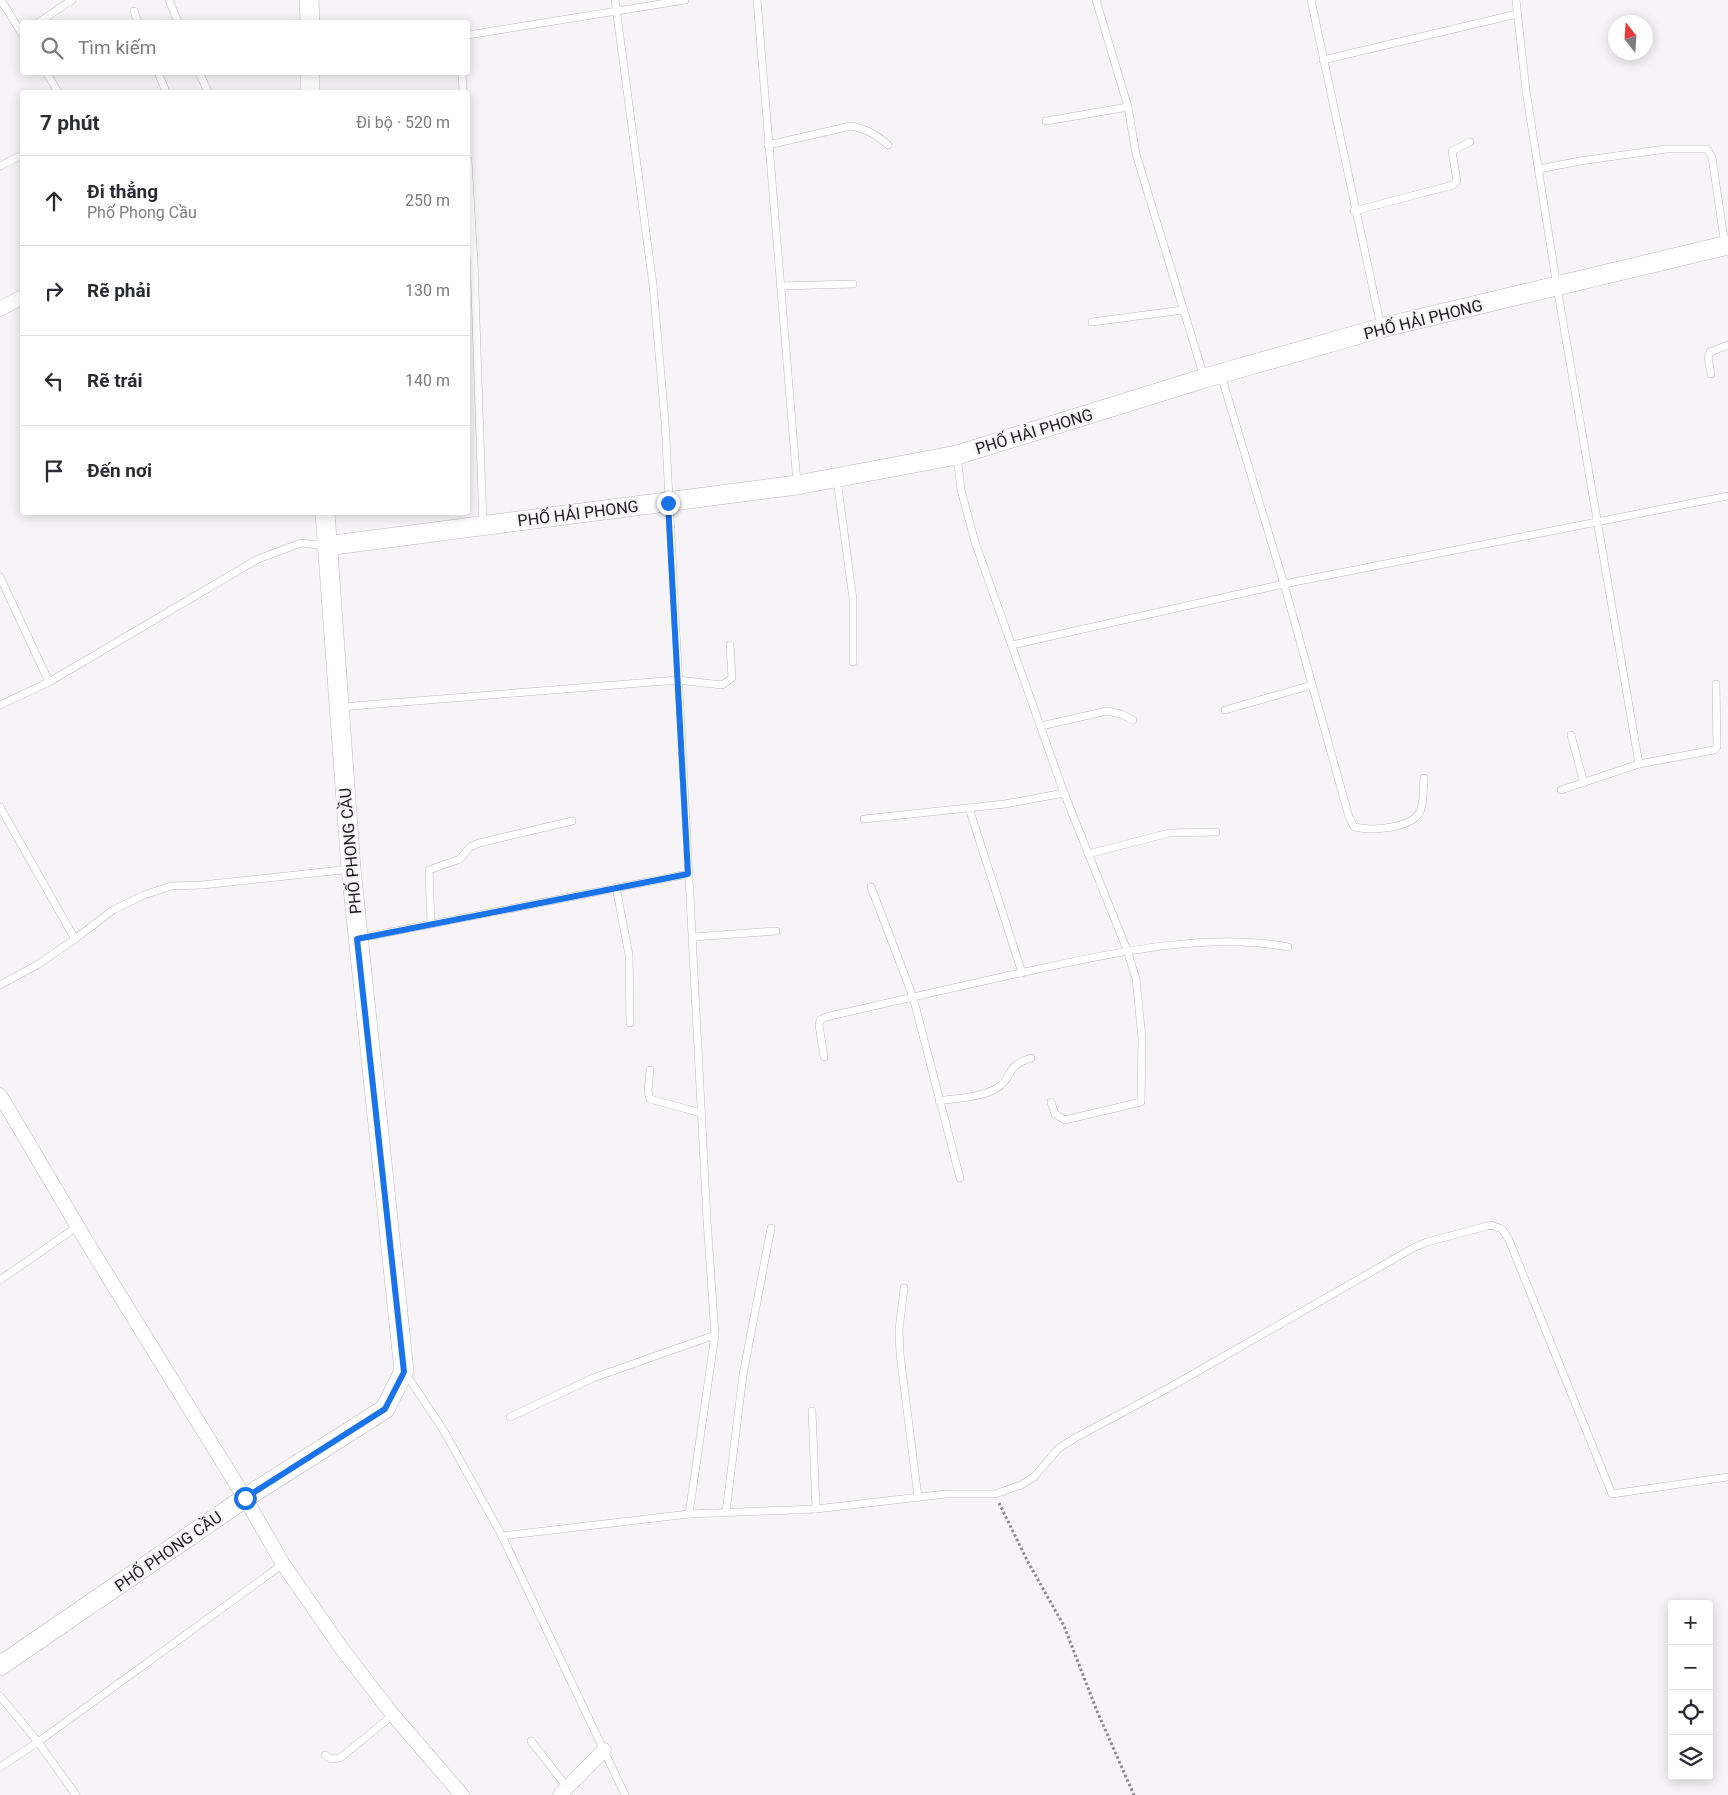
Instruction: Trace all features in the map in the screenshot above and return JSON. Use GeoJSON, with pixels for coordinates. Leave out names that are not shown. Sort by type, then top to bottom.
{"type":"FeatureCollection","features":[{"type":"Feature","properties":{"kind":"street"},"geometry":{"type":"LineString","coordinates":[[308,0],[310,20]]}},
{"type":"Feature","properties":{"kind":"street"},"geometry":{"type":"LineString","coordinates":[[310,75],[310,90]]}},
{"type":"Feature","properties":{"kind":"street","name":"PHỐ HẢI PHONG"},"geometry":{"type":"LineString","coordinates":[[326,546],[797,485],[952,456],[1213,376],[1381,328],[1726,246]]}},
{"type":"Feature","properties":{"kind":"street"},"geometry":{"type":"LineString","coordinates":[[0,309],[20,298]]}},
{"type":"Feature","properties":{"kind":"street","name":"PHỐ PHONG CẦU"},"geometry":{"type":"LineString","coordinates":[[0,1666],[245,1498],[385,1409],[404,1372],[357,939],[324,515]]}},
{"type":"Feature","properties":{"kind":"street"},"geometry":{"type":"LineString","coordinates":[[0,1095],[245,1498],[283,1564],[342,1649],[393,1715],[462,1795]]}},
{"type":"Feature","properties":{"kind":"street"},"geometry":{"type":"LineString","coordinates":[[563,1791],[604,1750]]}},
{"type":"Feature","properties":{"kind":"lane"},"geometry":{"type":"LineString","coordinates":[[1,0],[20,30]]}},
{"type":"Feature","properties":{"kind":"lane"},"geometry":{"type":"LineString","coordinates":[[42,20],[72,0]]}},
{"type":"Feature","properties":{"kind":"lane"},"geometry":{"type":"LineString","coordinates":[[169,0],[177,20]]}},
{"type":"Feature","properties":{"kind":"lane"},"geometry":{"type":"LineString","coordinates":[[615,0],[632,113],[653,284],[665,422],[701,1113],[715,1335],[689,1514]]}},
{"type":"Feature","properties":{"kind":"lane"},"geometry":{"type":"LineString","coordinates":[[470,35],[685,0]]}},
{"type":"Feature","properties":{"kind":"lane"},"geometry":{"type":"LineString","coordinates":[[757,0],[797,485]]}},
{"type":"Feature","properties":{"kind":"lane"},"geometry":{"type":"LineString","coordinates":[[1096,0],[1128,107],[1136,154],[1183,310],[1213,376],[1284,584],[1349,818],[1354,827],[1372,828],[1409,823],[1421,809],[1424,778]]}},
{"type":"Feature","properties":{"kind":"lane"},"geometry":{"type":"LineString","coordinates":[[1311,0],[1354,211],[1381,328]]}},
{"type":"Feature","properties":{"kind":"lane"},"geometry":{"type":"LineString","coordinates":[[1516,0],[1526,91],[1557,287],[1639,764]]}},
{"type":"Feature","properties":{"kind":"lane"},"geometry":{"type":"LineString","coordinates":[[134,11],[137,20]]}},
{"type":"Feature","properties":{"kind":"lane"},"geometry":{"type":"LineString","coordinates":[[1323,60],[1517,14]]}},
{"type":"Feature","properties":{"kind":"lane"},"geometry":{"type":"LineString","coordinates":[[48,75],[57,90]]}},
{"type":"Feature","properties":{"kind":"lane"},"geometry":{"type":"LineString","coordinates":[[159,75],[165,90]]}},
{"type":"Feature","properties":{"kind":"lane"},"geometry":{"type":"LineString","coordinates":[[200,75],[207,90]]}},
{"type":"Feature","properties":{"kind":"lane"},"geometry":{"type":"LineString","coordinates":[[462,75],[463,90]]}},
{"type":"Feature","properties":{"kind":"lane"},"geometry":{"type":"LineString","coordinates":[[1046,121],[1128,107]]}},
{"type":"Feature","properties":{"kind":"lane"},"geometry":{"type":"LineString","coordinates":[[768,145],[852,126],[864,128],[878,135],[888,145]]}},
{"type":"Feature","properties":{"kind":"lane"},"geometry":{"type":"LineString","coordinates":[[1354,211],[1453,185],[1456,181],[1452,151],[1470,142]]}},
{"type":"Feature","properties":{"kind":"lane"},"geometry":{"type":"LineString","coordinates":[[1539,169],[1580,161],[1666,149],[1707,149],[1712,157],[1726,246]]}},
{"type":"Feature","properties":{"kind":"lane"},"geometry":{"type":"LineString","coordinates":[[0,166],[20,156]]}},
{"type":"Feature","properties":{"kind":"lane"},"geometry":{"type":"LineString","coordinates":[[470,194],[483,525]]}},
{"type":"Feature","properties":{"kind":"lane"},"geometry":{"type":"LineString","coordinates":[[780,286],[853,284]]}},
{"type":"Feature","properties":{"kind":"lane"},"geometry":{"type":"LineString","coordinates":[[1092,322],[1183,310]]}},
{"type":"Feature","properties":{"kind":"lane"},"geometry":{"type":"LineString","coordinates":[[1710,374],[1708,358],[1710,352],[1728,345]]}},
{"type":"Feature","properties":{"kind":"lane"},"geometry":{"type":"LineString","coordinates":[[952,456],[975,542],[1064,794],[1127,950],[1136,979],[1140,1004],[1143,1055],[1141,1102],[1065,1120],[1055,1114],[1051,1102]]}},
{"type":"Feature","properties":{"kind":"lane"},"geometry":{"type":"LineString","coordinates":[[837,477],[852,600],[854,662]]}},
{"type":"Feature","properties":{"kind":"lane"},"geometry":{"type":"LineString","coordinates":[[1012,645],[1284,584],[1728,496]]}},
{"type":"Feature","properties":{"kind":"lane"},"geometry":{"type":"LineString","coordinates":[[0,705],[49,682],[258,559],[302,543],[326,546]]}},
{"type":"Feature","properties":{"kind":"lane"},"geometry":{"type":"LineString","coordinates":[[0,576],[49,682]]}},
{"type":"Feature","properties":{"kind":"lane"},"geometry":{"type":"LineString","coordinates":[[339,707],[678,680],[722,685],[732,678],[730,645]]}},
{"type":"Feature","properties":{"kind":"lane"},"geometry":{"type":"LineString","coordinates":[[1561,790],[1639,764],[1714,750],[1718,747],[1716,684]]}},
{"type":"Feature","properties":{"kind":"lane"},"geometry":{"type":"LineString","coordinates":[[1225,710],[1312,686]]}},
{"type":"Feature","properties":{"kind":"lane"},"geometry":{"type":"LineString","coordinates":[[1041,726],[1107,711],[1121,714],[1134,720]]}},
{"type":"Feature","properties":{"kind":"lane"},"geometry":{"type":"LineString","coordinates":[[1571,735],[1584,783]]}},
{"type":"Feature","properties":{"kind":"lane"},"geometry":{"type":"LineString","coordinates":[[864,819],[970,808],[1064,794]]}},
{"type":"Feature","properties":{"kind":"lane"},"geometry":{"type":"LineString","coordinates":[[0,807],[75,939]]}},
{"type":"Feature","properties":{"kind":"lane"},"geometry":{"type":"LineString","coordinates":[[970,808],[1022,973]]}},
{"type":"Feature","properties":{"kind":"lane"},"geometry":{"type":"LineString","coordinates":[[432,924],[429,870],[460,858],[470,847],[478,843],[572,821]]}},
{"type":"Feature","properties":{"kind":"lane"},"geometry":{"type":"LineString","coordinates":[[1088,854],[1168,833],[1216,832]]}},
{"type":"Feature","properties":{"kind":"lane"},"geometry":{"type":"LineString","coordinates":[[0,985],[37,965],[113,910],[144,895],[171,886],[202,885],[351,869]]}},
{"type":"Feature","properties":{"kind":"lane"},"geometry":{"type":"LineString","coordinates":[[357,939],[688,874]]}},
{"type":"Feature","properties":{"kind":"lane"},"geometry":{"type":"LineString","coordinates":[[871,887],[913,997],[960,1178]]}},
{"type":"Feature","properties":{"kind":"lane"},"geometry":{"type":"LineString","coordinates":[[616,888],[629,955],[630,1023]]}},
{"type":"Feature","properties":{"kind":"lane"},"geometry":{"type":"LineString","coordinates":[[692,937],[776,931]]}},
{"type":"Feature","properties":{"kind":"lane"},"geometry":{"type":"LineString","coordinates":[[824,1057],[819,1025],[820,1020],[913,997],[1127,950],[1230,942],[1288,947]]}},
{"type":"Feature","properties":{"kind":"lane"},"geometry":{"type":"LineString","coordinates":[[939,1101],[983,1093],[997,1088],[1017,1063],[1031,1058]]}},
{"type":"Feature","properties":{"kind":"lane"},"geometry":{"type":"LineString","coordinates":[[650,1070],[648,1092],[650,1099],[701,1113]]}},
{"type":"Feature","properties":{"kind":"lane"},"geometry":{"type":"LineString","coordinates":[[0,1280],[78,1226]]}},
{"type":"Feature","properties":{"kind":"lane"},"geometry":{"type":"LineString","coordinates":[[502,1536],[689,1514],[816,1509],[946,1494],[995,1494],[1021,1485],[1034,1476],[1059,1448],[1075,1438],[1197,1372],[1412,1248],[1427,1242],[1491,1226],[1502,1229],[1509,1240],[1612,1494],[1728,1477]]}},
{"type":"Feature","properties":{"kind":"lane"},"geometry":{"type":"LineString","coordinates":[[726,1512],[743,1375],[772,1228]]}},
{"type":"Feature","properties":{"kind":"lane"},"geometry":{"type":"LineString","coordinates":[[904,1288],[899,1330],[900,1354],[918,1497]]}},
{"type":"Feature","properties":{"kind":"lane"},"geometry":{"type":"LineString","coordinates":[[510,1418],[593,1378],[715,1335]]}},
{"type":"Feature","properties":{"kind":"lane"},"geometry":{"type":"LineString","coordinates":[[404,1372],[444,1431],[502,1536],[612,1767],[622,1784],[625,1795]]}},
{"type":"Feature","properties":{"kind":"lane"},"geometry":{"type":"LineString","coordinates":[[812,1411],[816,1509]]}},
{"type":"Feature","properties":{"kind":"lane"},"geometry":{"type":"LineString","coordinates":[[0,1767],[38,1742],[283,1564]]}},
{"type":"Feature","properties":{"kind":"lane"},"geometry":{"type":"LineString","coordinates":[[0,1696],[38,1742],[76,1795]]}},
{"type":"Feature","properties":{"kind":"lane"},"geometry":{"type":"LineString","coordinates":[[324,1755],[331,1759],[340,1758],[393,1715]]}},
{"type":"Feature","properties":{"kind":"lane"},"geometry":{"type":"LineString","coordinates":[[531,1741],[563,1791]]}},
{"type":"Feature","properties":{"kind":"path"},"geometry":{"type":"LineString","coordinates":[[995,1494],[1028,1562],[1064,1626],[1096,1711],[1134,1795]]}},
{"type":"Feature","properties":{"kind":"route"},"geometry":{"type":"LineString","coordinates":[[245,1498],[385,1409],[404,1372],[402,1339],[357,939],[688,874],[668,503]]}}]}
